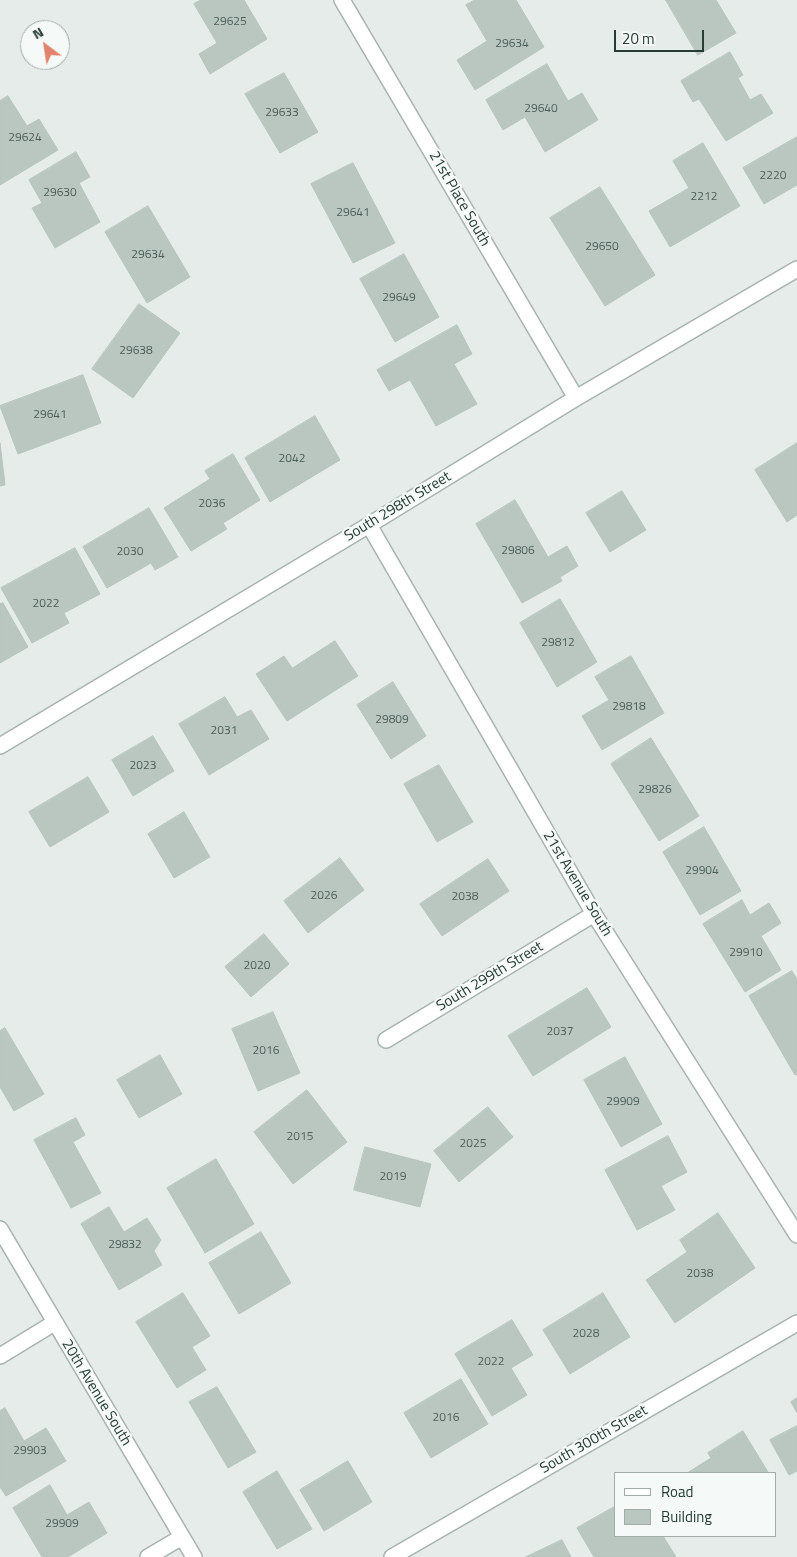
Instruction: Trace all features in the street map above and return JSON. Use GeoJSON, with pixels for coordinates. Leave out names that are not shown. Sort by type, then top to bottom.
{"type":"FeatureCollection","features":[{"type":"Feature","properties":{"kind":"street","name":"21st Place South"},"geometry":{"type":"LineString","coordinates":[[342,0],[576,398]]}},
{"type":"Feature","properties":{"kind":"street","name":"South 298th Street"},"geometry":{"type":"LineString","coordinates":[[0,746],[370,525],[576,398],[797,269]]}},
{"type":"Feature","properties":{"kind":"street","name":"21st Avenue South"},"geometry":{"type":"LineString","coordinates":[[370,525],[594,914],[797,1235]]}},
{"type":"Feature","properties":{"kind":"street","name":"South 299th Street"},"geometry":{"type":"LineString","coordinates":[[386,1040],[594,914]]}},
{"type":"Feature","properties":{"kind":"street","name":"20th Avenue South"},"geometry":{"type":"LineString","coordinates":[[0,1229],[194,1557]]}},
{"type":"Feature","properties":{"kind":"street"},"geometry":{"type":"LineString","coordinates":[[0,1356],[54,1323]]}},
{"type":"Feature","properties":{"kind":"street","name":"South 300th Street"},"geometry":{"type":"LineString","coordinates":[[392,1557],[797,1323]]}},
{"type":"Feature","properties":{"kind":"street"},"geometry":{"type":"LineString","coordinates":[[148,1557],[182,1536]]}},
{"type":"Feature","properties":{"kind":"building"},"geometry":{"type":"Polygon","coordinates":[[[201,0],[244,0],[267,39],[210,74],[199,54],[217,43],[194,4],[201,0]]]}},
{"type":"Feature","properties":{"kind":"building"},"geometry":{"type":"Polygon","coordinates":[[[475,0],[516,0],[544,47],[475,90],[457,60],[487,41],[466,5],[475,0]]]}},
{"type":"Feature","properties":{"kind":"building"},"geometry":{"type":"Polygon","coordinates":[[[666,0],[716,0],[736,33],[698,55],[666,0]]]}},
{"type":"Feature","properties":{"kind":"building"},"geometry":{"type":"Polygon","coordinates":[[[730,52],[743,75],[738,78],[750,100],[761,94],[773,113],[726,141],[699,99],[693,102],[681,81],[730,52]]]}},
{"type":"Feature","properties":{"kind":"building"},"geometry":{"type":"Polygon","coordinates":[[[547,64],[568,101],[582,93],[598,120],[545,152],[525,117],[503,130],[486,100],[547,64]]]}},
{"type":"Feature","properties":{"kind":"building"},"geometry":{"type":"Polygon","coordinates":[[[284,73],[318,132],[280,153],[245,94],[284,73]]]}},
{"type":"Feature","properties":{"kind":"building"},"geometry":{"type":"Polygon","coordinates":[[[8,96],[27,126],[39,119],[58,150],[0,185],[0,101],[8,96]]]}},
{"type":"Feature","properties":{"kind":"building"},"geometry":{"type":"Polygon","coordinates":[[[797,137],[797,185],[764,204],[743,168],[797,137]]]}},
{"type":"Feature","properties":{"kind":"building"},"geometry":{"type":"Polygon","coordinates":[[[703,143],[740,206],[670,247],[649,211],[689,188],[673,161],[703,143]]]}},
{"type":"Feature","properties":{"kind":"building"},"geometry":{"type":"Polygon","coordinates":[[[76,152],[90,177],[79,183],[100,222],[55,248],[32,208],[42,203],[29,180],[76,152]]]}},
{"type":"Feature","properties":{"kind":"building"},"geometry":{"type":"Polygon","coordinates":[[[353,163],[395,243],[353,263],[311,184],[353,163]]]}},
{"type":"Feature","properties":{"kind":"building"},"geometry":{"type":"Polygon","coordinates":[[[600,187],[655,275],[605,306],[550,218],[600,187]]]}},
{"type":"Feature","properties":{"kind":"building"},"geometry":{"type":"Polygon","coordinates":[[[148,206],[190,277],[147,303],[105,232],[148,206]]]}},
{"type":"Feature","properties":{"kind":"building"},"geometry":{"type":"Polygon","coordinates":[[[404,254],[439,317],[395,342],[360,279],[404,254]]]}},
{"type":"Feature","properties":{"kind":"building"},"geometry":{"type":"Polygon","coordinates":[[[139,304],[180,333],[133,398],[92,369],[139,304]]]}},
{"type":"Feature","properties":{"kind":"building"},"geometry":{"type":"Polygon","coordinates":[[[457,325],[472,354],[454,364],[477,404],[436,426],[410,380],[389,391],[377,370],[457,325]]]}},
{"type":"Feature","properties":{"kind":"building"},"geometry":{"type":"Polygon","coordinates":[[[83,375],[101,423],[18,454],[0,406],[83,375]]]}},
{"type":"Feature","properties":{"kind":"building"},"geometry":{"type":"Polygon","coordinates":[[[315,416],[340,460],[270,502],[245,458],[315,416]]]}},
{"type":"Feature","properties":{"kind":"building"},"geometry":{"type":"Polygon","coordinates":[[[0,443],[5,485],[0,486],[0,443]]]}},
{"type":"Feature","properties":{"kind":"building"},"geometry":{"type":"Polygon","coordinates":[[[797,443],[797,515],[787,522],[755,470],[797,443]]]}},
{"type":"Feature","properties":{"kind":"building"},"geometry":{"type":"Polygon","coordinates":[[[233,454],[260,500],[223,523],[227,529],[191,551],[164,508],[210,479],[205,471],[233,454]]]}},
{"type":"Feature","properties":{"kind":"building"},"geometry":{"type":"Polygon","coordinates":[[[622,491],[646,530],[610,552],[586,513],[622,491]]]}},
{"type":"Feature","properties":{"kind":"building"},"geometry":{"type":"Polygon","coordinates":[[[515,500],[548,557],[567,546],[578,566],[560,577],[562,581],[522,603],[476,524],[515,500]]]}},
{"type":"Feature","properties":{"kind":"building"},"geometry":{"type":"Polygon","coordinates":[[[149,508],[178,557],[155,570],[151,563],[107,588],[83,547],[149,508]]]}},
{"type":"Feature","properties":{"kind":"building"},"geometry":{"type":"Polygon","coordinates":[[[75,548],[100,594],[64,613],[69,623],[32,643],[1,588],[75,548]]]}},
{"type":"Feature","properties":{"kind":"building"},"geometry":{"type":"Polygon","coordinates":[[[560,599],[597,662],[557,687],[520,623],[560,599]]]}},
{"type":"Feature","properties":{"kind":"building"},"geometry":{"type":"Polygon","coordinates":[[[3,603],[28,647],[0,663],[0,604],[3,603]]]}},
{"type":"Feature","properties":{"kind":"building"},"geometry":{"type":"Polygon","coordinates":[[[335,641],[358,676],[287,721],[256,674],[284,656],[292,668],[335,641]]]}},
{"type":"Feature","properties":{"kind":"building"},"geometry":{"type":"Polygon","coordinates":[[[631,656],[664,713],[602,750],[582,716],[609,700],[595,677],[631,656]]]}},
{"type":"Feature","properties":{"kind":"building"},"geometry":{"type":"Polygon","coordinates":[[[393,682],[426,736],[391,759],[357,705],[393,682]]]}},
{"type":"Feature","properties":{"kind":"building"},"geometry":{"type":"Polygon","coordinates":[[[225,697],[237,717],[251,710],[269,739],[209,775],[179,724],[225,697]]]}},
{"type":"Feature","properties":{"kind":"building"},"geometry":{"type":"Polygon","coordinates":[[[153,736],[174,771],[133,796],[112,760],[153,736]]]}},
{"type":"Feature","properties":{"kind":"building"},"geometry":{"type":"Polygon","coordinates":[[[651,738],[699,816],[659,841],[611,764],[651,738]]]}},
{"type":"Feature","properties":{"kind":"building"},"geometry":{"type":"Polygon","coordinates":[[[439,765],[473,822],[437,842],[404,784],[439,765]]]}},
{"type":"Feature","properties":{"kind":"building"},"geometry":{"type":"Polygon","coordinates":[[[88,777],[109,812],[50,847],[29,812],[88,777]]]}},
{"type":"Feature","properties":{"kind":"building"},"geometry":{"type":"Polygon","coordinates":[[[184,812],[210,857],[174,878],[148,834],[184,812]]]}},
{"type":"Feature","properties":{"kind":"building"},"geometry":{"type":"Polygon","coordinates":[[[704,827],[741,891],[700,915],[663,852],[704,827]]]}},
{"type":"Feature","properties":{"kind":"building"},"geometry":{"type":"Polygon","coordinates":[[[340,858],[364,890],[308,933],[284,901],[340,858]]]}},
{"type":"Feature","properties":{"kind":"building"},"geometry":{"type":"Polygon","coordinates":[[[488,859],[509,891],[442,936],[420,904],[488,859]]]}},
{"type":"Feature","properties":{"kind":"building"},"geometry":{"type":"Polygon","coordinates":[[[742,900],[750,915],[769,903],[781,923],[761,936],[781,970],[745,992],[703,924],[742,900]]]}},
{"type":"Feature","properties":{"kind":"building"},"geometry":{"type":"Polygon","coordinates":[[[264,934],[289,964],[251,997],[225,967],[264,934]]]}},
{"type":"Feature","properties":{"kind":"building"},"geometry":{"type":"Polygon","coordinates":[[[792,971],[797,979],[797,1074],[795,1075],[749,996],[792,971]]]}},
{"type":"Feature","properties":{"kind":"building"},"geometry":{"type":"Polygon","coordinates":[[[587,988],[611,1027],[533,1076],[508,1036],[587,988]]]}},
{"type":"Feature","properties":{"kind":"building"},"geometry":{"type":"Polygon","coordinates":[[[273,1012],[300,1073],[258,1091],[232,1029],[273,1012]]]}},
{"type":"Feature","properties":{"kind":"building"},"geometry":{"type":"Polygon","coordinates":[[[5,1028],[44,1094],[14,1111],[0,1087],[0,1031],[5,1028]]]}},
{"type":"Feature","properties":{"kind":"building"},"geometry":{"type":"Polygon","coordinates":[[[160,1055],[182,1094],[139,1118],[117,1080],[160,1055]]]}},
{"type":"Feature","properties":{"kind":"building"},"geometry":{"type":"Polygon","coordinates":[[[625,1057],[662,1124],[621,1147],[584,1080],[625,1057]]]}},
{"type":"Feature","properties":{"kind":"building"},"geometry":{"type":"Polygon","coordinates":[[[307,1090],[347,1142],[293,1184],[254,1132],[307,1090]]]}},
{"type":"Feature","properties":{"kind":"building"},"geometry":{"type":"Polygon","coordinates":[[[488,1107],[513,1137],[459,1182],[434,1151],[488,1107]]]}},
{"type":"Feature","properties":{"kind":"building"},"geometry":{"type":"Polygon","coordinates":[[[76,1118],[85,1135],[73,1142],[101,1193],[71,1208],[34,1140],[76,1118]]]}},
{"type":"Feature","properties":{"kind":"building"},"geometry":{"type":"Polygon","coordinates":[[[668,1136],[687,1172],[661,1186],[675,1210],[637,1230],[605,1170],[668,1136]]]}},
{"type":"Feature","properties":{"kind":"building"},"geometry":{"type":"Polygon","coordinates":[[[365,1147],[431,1164],[420,1207],[354,1190],[365,1147]]]}},
{"type":"Feature","properties":{"kind":"building"},"geometry":{"type":"Polygon","coordinates":[[[216,1159],[254,1224],[205,1253],[167,1188],[216,1159]]]}},
{"type":"Feature","properties":{"kind":"building"},"geometry":{"type":"Polygon","coordinates":[[[109,1207],[124,1232],[147,1218],[161,1240],[154,1251],[162,1265],[119,1290],[81,1224],[109,1207]]]}},
{"type":"Feature","properties":{"kind":"building"},"geometry":{"type":"Polygon","coordinates":[[[718,1213],[755,1268],[675,1323],[646,1280],[687,1252],[680,1240],[718,1213]]]}},
{"type":"Feature","properties":{"kind":"building"},"geometry":{"type":"Polygon","coordinates":[[[261,1232],[291,1283],[239,1314],[209,1263],[261,1232]]]}},
{"type":"Feature","properties":{"kind":"building"},"geometry":{"type":"Polygon","coordinates":[[[183,1293],[210,1336],[192,1347],[206,1370],[177,1388],[136,1322],[183,1293]]]}},
{"type":"Feature","properties":{"kind":"building"},"geometry":{"type":"Polygon","coordinates":[[[603,1293],[630,1337],[570,1374],[543,1330],[603,1293]]]}},
{"type":"Feature","properties":{"kind":"building"},"geometry":{"type":"Polygon","coordinates":[[[512,1320],[533,1355],[511,1368],[527,1395],[492,1416],[455,1354],[512,1320]]]}},
{"type":"Feature","properties":{"kind":"building"},"geometry":{"type":"Polygon","coordinates":[[[461,1379],[488,1424],[431,1458],[404,1413],[461,1379]]]}},
{"type":"Feature","properties":{"kind":"building"},"geometry":{"type":"Polygon","coordinates":[[[217,1387],[256,1452],[228,1468],[189,1402],[217,1387]]]}},
{"type":"Feature","properties":{"kind":"building"},"geometry":{"type":"Polygon","coordinates":[[[797,1398],[797,1413],[791,1402],[797,1398]]]}},
{"type":"Feature","properties":{"kind":"building"},"geometry":{"type":"Polygon","coordinates":[[[5,1408],[24,1441],[46,1428],[66,1461],[6,1496],[0,1487],[0,1411],[5,1408]]]}},
{"type":"Feature","properties":{"kind":"building"},"geometry":{"type":"Polygon","coordinates":[[[797,1426],[797,1471],[789,1475],[770,1440],[797,1426]]]}},
{"type":"Feature","properties":{"kind":"building"},"geometry":{"type":"Polygon","coordinates":[[[743,1431],[768,1472],[689,1472],[711,1458],[708,1453],[743,1431]]]}},
{"type":"Feature","properties":{"kind":"building"},"geometry":{"type":"Polygon","coordinates":[[[348,1461],[372,1502],[324,1531],[300,1490],[348,1461]]]}},
{"type":"Feature","properties":{"kind":"building"},"geometry":{"type":"Polygon","coordinates":[[[277,1471],[312,1529],[277,1549],[243,1492],[277,1471]]]}},
{"type":"Feature","properties":{"kind":"building"},"geometry":{"type":"Polygon","coordinates":[[[50,1485],[67,1515],[89,1502],[107,1533],[68,1557],[42,1557],[13,1508],[50,1485]]]}},
{"type":"Feature","properties":{"kind":"building"},"geometry":{"type":"Polygon","coordinates":[[[614,1507],[614,1537],[664,1537],[676,1557],[594,1557],[577,1528],[614,1507]]]}},
{"type":"Feature","properties":{"kind":"building"},"geometry":{"type":"Polygon","coordinates":[[[562,1540],[571,1557],[526,1557],[562,1540]]]}}]}
